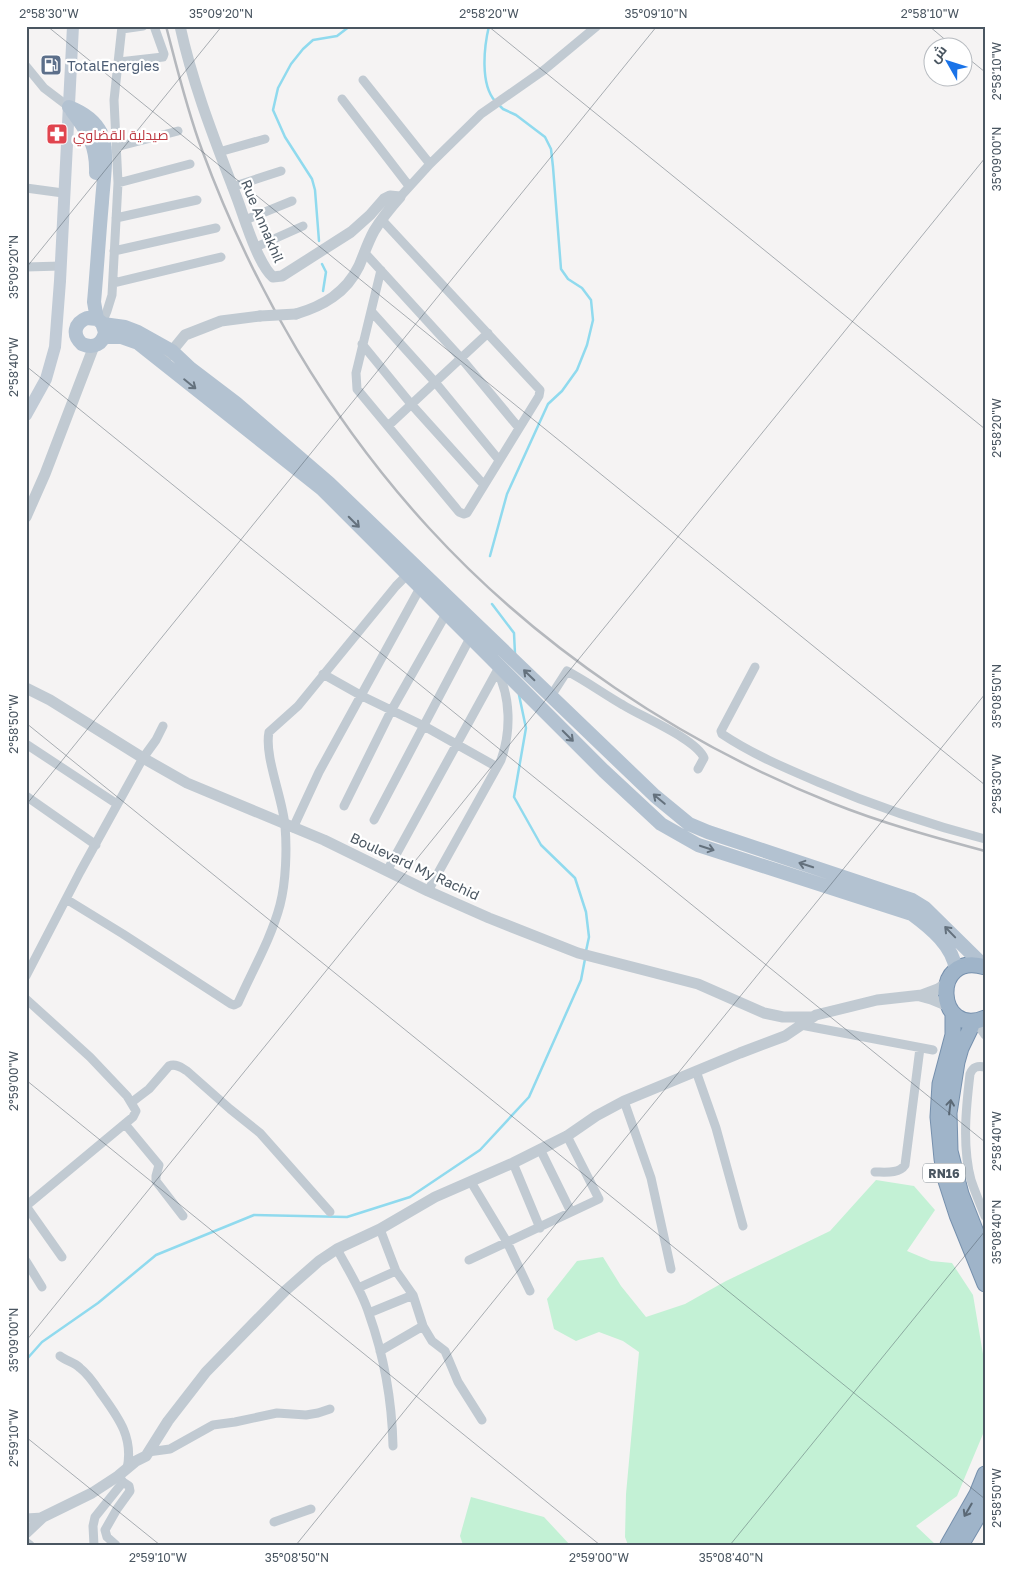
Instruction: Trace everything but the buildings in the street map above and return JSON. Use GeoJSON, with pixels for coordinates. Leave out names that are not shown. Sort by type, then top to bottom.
{"type":"FeatureCollection","features":[{"type":"Feature","properties":{"kind":"highway"},"geometry":{"type":"LineString","coordinates":[[946,984],[956,970],[970,964],[985,967]]}},
{"type":"Feature","properties":{"kind":"highway","name":"RN16"},"geometry":{"type":"LineString","coordinates":[[946,984],[945,999],[950,1010],[953,1035],[940,1084],[938,1117],[942,1159],[946,1181],[957,1215],[985,1284]]}},
{"type":"Feature","properties":{"kind":"highway"},"geometry":{"type":"LineString","coordinates":[[950,1010],[963,1019],[978,1020]]}},
{"type":"Feature","properties":{"kind":"highway","name":"RN16"},"geometry":{"type":"LineString","coordinates":[[978,1020],[961,1048],[957,1062],[949,1113],[950,1151],[960,1194],[985,1255]]}},
{"type":"Feature","properties":{"kind":"highway"},"geometry":{"type":"LineString","coordinates":[[948,1545],[977,1494],[985,1474]]}},
{"type":"Feature","properties":{"kind":"highway"},"geometry":{"type":"LineString","coordinates":[[960,1545],[983,1513]]}},
{"type":"Feature","properties":{"kind":"main road"},"geometry":{"type":"LineString","coordinates":[[26,415],[46,379],[55,346],[73,26]]}},
{"type":"Feature","properties":{"kind":"main road"},"geometry":{"type":"LineString","coordinates":[[69,107],[96,124],[102,134],[104,144],[104,172],[94,302],[95,330],[138,343],[190,368],[236,403],[329,483],[655,796],[689,824],[912,900],[925,908],[985,967]]}},
{"type":"Feature","properties":{"kind":"main road"},"geometry":{"type":"LineString","coordinates":[[167,357],[322,489],[470,638],[498,669],[661,824],[698,845],[912,914],[929,926],[945,945],[954,959],[956,970]]}},
{"type":"Feature","properties":{"kind":"street"},"geometry":{"type":"LineString","coordinates":[[26,516],[45,474],[78,386],[82,364],[95,330],[107,311],[112,295],[118,183],[114,100],[118,62],[122,28],[143,26]]}},
{"type":"Feature","properties":{"kind":"street"},"geometry":{"type":"LineString","coordinates":[[118,62],[162,57],[164,54],[154,26]]}},
{"type":"Feature","properties":{"kind":"street","name":"Rue Annakhil"},"geometry":{"type":"LineString","coordinates":[[180,26],[190,66],[232,187],[269,274],[279,278],[351,232],[387,197],[394,195],[400,197]]}},
{"type":"Feature","properties":{"kind":"street"},"geometry":{"type":"LineString","coordinates":[[167,357],[185,335],[221,321],[296,314],[319,306],[338,294],[356,272],[364,252],[382,220],[430,164],[489,108],[504,99],[598,26]]}},
{"type":"Feature","properties":{"kind":"street"},"geometry":{"type":"LineString","coordinates":[[27,68],[44,88],[69,107]]}},
{"type":"Feature","properties":{"kind":"street"},"geometry":{"type":"LineString","coordinates":[[363,80],[430,164]]}},
{"type":"Feature","properties":{"kind":"street"},"geometry":{"type":"LineString","coordinates":[[342,99],[410,186]]}},
{"type":"Feature","properties":{"kind":"street"},"geometry":{"type":"LineString","coordinates":[[116,147],[178,131]]}},
{"type":"Feature","properties":{"kind":"street"},"geometry":{"type":"LineString","coordinates":[[220,152],[265,139]]}},
{"type":"Feature","properties":{"kind":"street"},"geometry":{"type":"LineString","coordinates":[[118,183],[190,164]]}},
{"type":"Feature","properties":{"kind":"street"},"geometry":{"type":"LineString","coordinates":[[232,187],[281,171]]}},
{"type":"Feature","properties":{"kind":"street"},"geometry":{"type":"LineString","coordinates":[[26,188],[63,193]]}},
{"type":"Feature","properties":{"kind":"street"},"geometry":{"type":"LineString","coordinates":[[116,218],[197,200]]}},
{"type":"Feature","properties":{"kind":"street"},"geometry":{"type":"LineString","coordinates":[[245,220],[292,201]]}},
{"type":"Feature","properties":{"kind":"street"},"geometry":{"type":"LineString","coordinates":[[380,270],[356,373],[357,389],[461,513],[467,513],[540,396],[540,390],[382,220]]}},
{"type":"Feature","properties":{"kind":"street"},"geometry":{"type":"LineString","coordinates":[[256,247],[302,226]]}},
{"type":"Feature","properties":{"kind":"street"},"geometry":{"type":"LineString","coordinates":[[114,251],[216,228]]}},
{"type":"Feature","properties":{"kind":"street"},"geometry":{"type":"LineString","coordinates":[[364,252],[461,358],[519,428]]}},
{"type":"Feature","properties":{"kind":"street"},"geometry":{"type":"LineString","coordinates":[[113,283],[221,257]]}},
{"type":"Feature","properties":{"kind":"street"},"geometry":{"type":"LineString","coordinates":[[26,267],[61,266]]}},
{"type":"Feature","properties":{"kind":"street"},"geometry":{"type":"LineString","coordinates":[[371,311],[500,460]]}},
{"type":"Feature","properties":{"kind":"street"},"geometry":{"type":"LineString","coordinates":[[388,426],[488,333]]}},
{"type":"Feature","properties":{"kind":"street"},"geometry":{"type":"LineString","coordinates":[[362,344],[411,404],[484,485]]}},
{"type":"Feature","properties":{"kind":"street"},"geometry":{"type":"LineString","coordinates":[[66,899],[230,1004],[235,1005],[238,1003],[256,966],[280,906],[284,881],[289,827],[271,761],[268,734],[273,727],[288,717],[298,706],[407,575]]}},
{"type":"Feature","properties":{"kind":"street"},"geometry":{"type":"LineString","coordinates":[[289,827],[420,588]]}},
{"type":"Feature","properties":{"kind":"street"},"geometry":{"type":"LineString","coordinates":[[344,806],[391,710],[446,614]]}},
{"type":"Feature","properties":{"kind":"street"},"geometry":{"type":"LineString","coordinates":[[374,820],[470,638]]}},
{"type":"Feature","properties":{"kind":"street"},"geometry":{"type":"LineString","coordinates":[[755,666],[721,731],[722,734],[741,746],[791,771],[870,804],[943,828],[985,839]]}},
{"type":"Feature","properties":{"kind":"street"},"geometry":{"type":"LineString","coordinates":[[387,871],[498,669]]}},
{"type":"Feature","properties":{"kind":"street"},"geometry":{"type":"LineString","coordinates":[[428,890],[505,749],[508,723],[504,688],[498,669]]}},
{"type":"Feature","properties":{"kind":"street"},"geometry":{"type":"LineString","coordinates":[[551,696],[567,671],[623,706],[691,744],[699,750],[704,758],[698,769]]}},
{"type":"Feature","properties":{"kind":"street"},"geometry":{"type":"LineString","coordinates":[[323,674],[497,766]]}},
{"type":"Feature","properties":{"kind":"street","name":"Boulevard My Rachid"},"geometry":{"type":"LineString","coordinates":[[26,688],[50,700],[187,784],[324,840],[497,921],[578,953],[698,984],[774,1015],[792,1018],[812,1017]]}},
{"type":"Feature","properties":{"kind":"street"},"geometry":{"type":"LineString","coordinates":[[26,976],[117,804],[163,726]]}},
{"type":"Feature","properties":{"kind":"street"},"geometry":{"type":"LineString","coordinates":[[26,744],[117,804]]}},
{"type":"Feature","properties":{"kind":"street"},"geometry":{"type":"LineString","coordinates":[[26,796],[96,845]]}},
{"type":"Feature","properties":{"kind":"street"},"geometry":{"type":"LineString","coordinates":[[26,1533],[44,1517],[123,1476],[144,1457],[168,1421],[206,1372],[285,1291],[319,1261],[337,1249],[380,1229],[435,1197],[514,1164],[567,1136],[596,1116],[624,1101],[785,1036],[812,1017],[877,1000],[930,992],[946,984]]}},
{"type":"Feature","properties":{"kind":"street"},"geometry":{"type":"LineString","coordinates":[[913,996],[931,999],[950,1010]]}},
{"type":"Feature","properties":{"kind":"street"},"geometry":{"type":"LineString","coordinates":[[26,999],[90,1057],[132,1102],[136,1114],[26,1206],[62,1257]]}},
{"type":"Feature","properties":{"kind":"street"},"geometry":{"type":"LineString","coordinates":[[978,1020],[985,1035]]}},
{"type":"Feature","properties":{"kind":"street"},"geometry":{"type":"LineString","coordinates":[[801,1025],[934,1050]]}},
{"type":"Feature","properties":{"kind":"street"},"geometry":{"type":"LineString","coordinates":[[875,1172],[897,1171],[905,1165],[920,1048]]}},
{"type":"Feature","properties":{"kind":"street"},"geometry":{"type":"LineString","coordinates":[[132,1102],[149,1089],[169,1066],[173,1065],[188,1071],[260,1133],[330,1212]]}},
{"type":"Feature","properties":{"kind":"street"},"geometry":{"type":"LineString","coordinates":[[985,1067],[978,1066],[970,1074],[966,1153],[971,1179],[985,1216]]}},
{"type":"Feature","properties":{"kind":"street"},"geometry":{"type":"LineString","coordinates":[[696,1071],[716,1128],[743,1226]]}},
{"type":"Feature","properties":{"kind":"street"},"geometry":{"type":"LineString","coordinates":[[624,1101],[650,1178],[671,1270]]}},
{"type":"Feature","properties":{"kind":"street"},"geometry":{"type":"LineString","coordinates":[[124,1124],[159,1165],[156,1181],[183,1216]]}},
{"type":"Feature","properties":{"kind":"street"},"geometry":{"type":"LineString","coordinates":[[469,1260],[540,1228],[599,1198],[567,1136]]}},
{"type":"Feature","properties":{"kind":"street"},"geometry":{"type":"LineString","coordinates":[[540,1149],[571,1212]]}},
{"type":"Feature","properties":{"kind":"street"},"geometry":{"type":"LineString","coordinates":[[514,1164],[540,1228]]}},
{"type":"Feature","properties":{"kind":"street"},"geometry":{"type":"LineString","coordinates":[[472,1182],[507,1242],[530,1291]]}},
{"type":"Feature","properties":{"kind":"street"},"geometry":{"type":"LineString","coordinates":[[380,1229],[396,1271],[413,1295],[430,1338],[445,1351],[458,1382],[482,1420]]}},
{"type":"Feature","properties":{"kind":"street"},"geometry":{"type":"LineString","coordinates":[[337,1249],[369,1313],[380,1351],[390,1398],[394,1446]]}},
{"type":"Feature","properties":{"kind":"street"},"geometry":{"type":"LineString","coordinates":[[26,1261],[42,1287]]}},
{"type":"Feature","properties":{"kind":"street"},"geometry":{"type":"LineString","coordinates":[[358,1288],[396,1271]]}},
{"type":"Feature","properties":{"kind":"street"},"geometry":{"type":"LineString","coordinates":[[369,1313],[413,1295]]}},
{"type":"Feature","properties":{"kind":"street"},"geometry":{"type":"LineString","coordinates":[[380,1351],[424,1326]]}},
{"type":"Feature","properties":{"kind":"street"},"geometry":{"type":"LineString","coordinates":[[60,1356],[77,1365],[84,1372],[118,1417],[129,1446],[130,1452],[123,1476],[95,1517],[93,1526],[94,1545]]}},
{"type":"Feature","properties":{"kind":"street"},"geometry":{"type":"LineString","coordinates":[[144,1457],[170,1450],[213,1426],[277,1413],[306,1415],[330,1410]]}},
{"type":"Feature","properties":{"kind":"street"},"geometry":{"type":"LineString","coordinates":[[116,1545],[108,1537],[105,1530],[130,1491],[123,1476]]}},
{"type":"Feature","properties":{"kind":"street"},"geometry":{"type":"LineString","coordinates":[[274,1522],[311,1509]]}},
{"type":"Feature","properties":{"kind":"street"},"geometry":{"type":"LineString","coordinates":[[26,1518],[44,1517]]}},
{"type":"Feature","properties":{"kind":"street"},"geometry":{"type":"LineString","coordinates":[[26,1542],[30,1545]]}},
{"type":"Feature","properties":{"kind":"green space"},"geometry":{"type":"Polygon","coordinates":[[[876,1180],[914,1186],[935,1210],[907,1251],[931,1261],[952,1263],[973,1295],[984,1360],[983,1434],[957,1496],[916,1526],[935,1544],[628,1545],[625,1537],[626,1494],[639,1352],[623,1341],[599,1332],[576,1341],[554,1329],[547,1299],[577,1261],[603,1257],[621,1286],[646,1317],[685,1304],[726,1281],[830,1231],[876,1180]]]}},
{"type":"Feature","properties":{"kind":"green space"},"geometry":{"type":"Polygon","coordinates":[[[471,1497],[544,1517],[570,1545],[463,1545],[460,1536],[471,1497]]]}},
{"type":"Feature","properties":{"kind":"waterway"},"geometry":{"type":"LineString","coordinates":[[319,241],[315,190],[312,179],[285,137],[273,110],[278,88],[291,64],[303,49],[313,40],[337,36],[350,26]]}},
{"type":"Feature","properties":{"kind":"waterway"},"geometry":{"type":"LineString","coordinates":[[489,26],[484,65],[487,85],[495,101]]}},
{"type":"Feature","properties":{"kind":"waterway"},"geometry":{"type":"LineString","coordinates":[[490,556],[507,494],[548,404],[562,391],[577,370],[587,345],[593,320],[591,300],[582,288],[568,279],[561,269],[551,149],[545,137],[499,105]]}},
{"type":"Feature","properties":{"kind":"waterway"},"geometry":{"type":"LineString","coordinates":[[322,264],[326,272],[323,291]]}},
{"type":"Feature","properties":{"kind":"waterway"},"geometry":{"type":"LineString","coordinates":[[492,604],[514,633],[515,654]]}},
{"type":"Feature","properties":{"kind":"waterway"},"geometry":{"type":"LineString","coordinates":[[519,695],[526,728],[514,797],[541,845],[575,878],[586,912],[589,937],[586,951]]}},
{"type":"Feature","properties":{"kind":"waterway"},"geometry":{"type":"LineString","coordinates":[[26,1360],[42,1342],[98,1303],[156,1255],[254,1215],[347,1217],[410,1197],[480,1150],[529,1097],[581,980],[585,959]]}},
{"type":"Feature","properties":{"kind":"railway"},"geometry":{"type":"LineString","coordinates":[[166,26],[187,104],[202,150],[222,201],[270,302],[297,350],[359,442],[429,528],[472,572],[517,613],[565,652],[615,688],[721,752],[776,779],[832,803],[908,829],[985,851]]}},
{"type":"Feature","properties":{"kind":"place","name":"TotalEnergies"},"geometry":{"type":"Point","coordinates":[51,65]}},
{"type":"Feature","properties":{"kind":"place","name":"صيدلية القضاوي"},"geometry":{"type":"Point","coordinates":[57,134]}}]}
